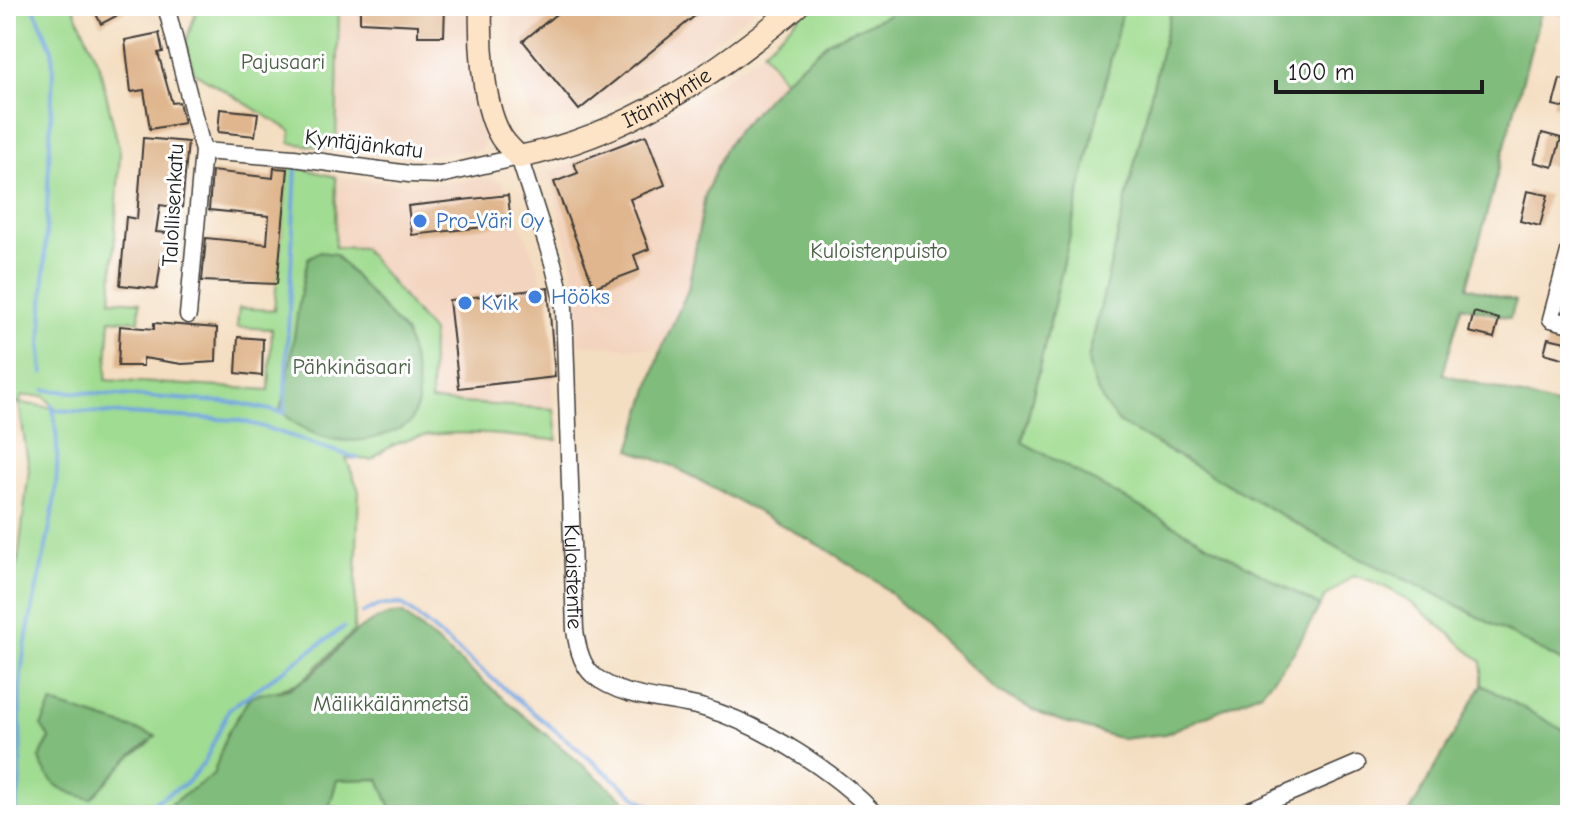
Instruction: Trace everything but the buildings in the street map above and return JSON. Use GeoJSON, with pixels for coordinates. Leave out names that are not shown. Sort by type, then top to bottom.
{"type":"FeatureCollection","features":[{"type":"Feature","properties":{"kind":"street","name":"Talollisenkatu"},"geometry":{"type":"LineString","coordinates":[[166,6],[203,151],[188,315]]}},
{"type":"Feature","properties":{"kind":"street","name":"Kuloistentie"},"geometry":{"type":"LineString","coordinates":[[481,6],[483,54],[492,111],[499,135],[519,157]]}},
{"type":"Feature","properties":{"kind":"street","name":"Kuloistentie"},"geometry":{"type":"LineString","coordinates":[[494,6],[497,73],[564,307],[578,650],[590,673],[612,688],[730,716],[845,785],[876,815]]}},
{"type":"Feature","properties":{"kind":"street","name":"Itäniityntie"},"geometry":{"type":"LineString","coordinates":[[519,157],[578,140],[659,104],[730,62],[797,6]]}},
{"type":"Feature","properties":{"kind":"street","name":"Kyntäjänkatu"},"geometry":{"type":"LineString","coordinates":[[203,151],[440,175],[519,157]]}},
{"type":"Feature","properties":{"kind":"street"},"geometry":{"type":"LineString","coordinates":[[1570,248],[1551,319],[1570,324]]}},
{"type":"Feature","properties":{"kind":"street"},"geometry":{"type":"LineString","coordinates":[[1238,815],[1357,764]]}},
{"type":"Feature","properties":{"kind":"shaded area"},"geometry":{"type":"Polygon","coordinates":[[[339,6],[468,6],[472,72],[487,139],[480,150],[405,157],[337,149],[339,6]]]}},
{"type":"Feature","properties":{"kind":"shaded area"},"geometry":{"type":"Polygon","coordinates":[[[513,6],[759,6],[697,55],[662,77],[586,113],[544,123],[531,117],[517,78],[511,37],[513,6]]]}},
{"type":"Feature","properties":{"kind":"shaded area"},"geometry":{"type":"Polygon","coordinates":[[[763,51],[784,80],[738,130],[713,172],[699,218],[688,290],[661,350],[578,344],[572,261],[549,173],[689,104],[763,51]]]}},
{"type":"Feature","properties":{"kind":"shaded area"},"geometry":{"type":"Polygon","coordinates":[[[336,177],[414,185],[492,178],[503,183],[538,266],[548,310],[554,409],[431,401],[335,248],[336,177]]]}},
{"type":"Feature","properties":{"kind":"green space"},"geometry":{"type":"Polygon","coordinates":[[[6,6],[73,6],[99,65],[120,152],[111,300],[140,302],[139,321],[110,319],[106,380],[269,390],[272,329],[237,327],[239,308],[274,310],[288,165],[336,177],[335,247],[363,248],[432,332],[431,401],[554,409],[557,440],[486,434],[435,434],[390,447],[372,460],[346,458],[359,491],[354,631],[302,681],[277,691],[227,734],[213,775],[155,815],[6,815],[6,605],[18,561],[29,469],[19,404],[6,403],[6,6]],[[22,396],[19,403],[55,408],[44,396],[22,396]],[[50,738],[39,758],[130,757],[150,743],[50,738]]]}},
{"type":"Feature","properties":{"kind":"green space","name":"Pajusaari"},"geometry":{"type":"Polygon","coordinates":[[[198,6],[339,6],[336,149],[290,143],[291,131],[194,72],[186,42],[198,6]]]}},
{"type":"Feature","properties":{"kind":"green space"},"geometry":{"type":"Polygon","coordinates":[[[810,6],[895,6],[888,15],[829,41],[784,80],[763,51],[810,6]]]}},
{"type":"Feature","properties":{"kind":"green space","name":"Kuloistenpuisto"},"geometry":{"type":"Polygon","coordinates":[[[895,6],[1123,6],[1022,442],[1320,606],[1294,652],[1262,692],[1165,734],[1122,739],[1045,716],[998,692],[880,584],[826,549],[671,465],[630,450],[661,350],[688,290],[705,195],[724,150],[784,80],[829,41],[888,15],[895,6]]]}},
{"type":"Feature","properties":{"kind":"green space"},"geometry":{"type":"Polygon","coordinates":[[[1123,6],[1172,6],[1088,360],[1120,423],[1346,552],[1434,593],[1570,666],[1570,734],[1482,685],[1482,662],[1422,611],[1388,589],[1353,576],[1325,597],[1320,606],[1022,443],[1123,6]]]}},
{"type":"Feature","properties":{"kind":"green space"},"geometry":{"type":"Polygon","coordinates":[[[1172,6],[1570,6],[1570,15],[1542,8],[1467,287],[1516,301],[1510,318],[1462,306],[1443,374],[1570,409],[1570,666],[1434,593],[1346,552],[1120,423],[1103,402],[1088,360],[1172,6]]]}},
{"type":"Feature","properties":{"kind":"green space","name":"Pähkinäsaari"},"geometry":{"type":"Polygon","coordinates":[[[319,252],[335,254],[406,334],[417,377],[418,404],[410,423],[376,437],[343,440],[310,432],[280,410],[308,258],[319,252]]]}},
{"type":"Feature","properties":{"kind":"green space","name":"Mälikkälänmetsä"},"geometry":{"type":"Polygon","coordinates":[[[402,613],[630,805],[648,815],[394,815],[379,779],[337,780],[327,815],[155,815],[213,775],[227,734],[250,697],[292,687],[307,678],[368,623],[402,613]]]}},
{"type":"Feature","properties":{"kind":"green space"},"geometry":{"type":"Polygon","coordinates":[[[1482,685],[1570,734],[1570,815],[1408,815],[1482,685]]]}},
{"type":"Feature","properties":{"kind":"green space"},"geometry":{"type":"Polygon","coordinates":[[[52,703],[156,736],[130,757],[91,799],[81,796],[52,782],[39,758],[50,739],[41,726],[52,703]]]}},
{"type":"Feature","properties":{"kind":"green space"},"geometry":{"type":"Polygon","coordinates":[[[379,779],[394,815],[327,815],[337,780],[379,779]]]}},
{"type":"Feature","properties":{"kind":"waterway"},"geometry":{"type":"LineString","coordinates":[[33,6],[52,49],[53,69],[41,351],[43,373]]}},
{"type":"Feature","properties":{"kind":"waterway"},"geometry":{"type":"LineString","coordinates":[[44,390],[237,403],[284,413],[296,167]]}},
{"type":"Feature","properties":{"kind":"waterway"},"geometry":{"type":"LineString","coordinates":[[14,815],[21,763],[21,675],[57,473],[57,439],[52,405]]}},
{"type":"Feature","properties":{"kind":"waterway"},"geometry":{"type":"LineString","coordinates":[[54,410],[236,420],[358,458]]}},
{"type":"Feature","properties":{"kind":"waterway"},"geometry":{"type":"LineString","coordinates":[[363,613],[379,605],[402,604],[636,797],[665,815]]}},
{"type":"Feature","properties":{"kind":"waterway"},"geometry":{"type":"LineString","coordinates":[[133,815],[188,782],[205,761],[229,709],[344,627]]}},
{"type":"Feature","properties":{"kind":"place","name":"Pro-Väri Oy"},"geometry":{"type":"Point","coordinates":[420,221]}},
{"type":"Feature","properties":{"kind":"place","name":"Hööks"},"geometry":{"type":"Point","coordinates":[535,297]}},
{"type":"Feature","properties":{"kind":"place","name":"Kvik"},"geometry":{"type":"Point","coordinates":[465,303]}}]}
